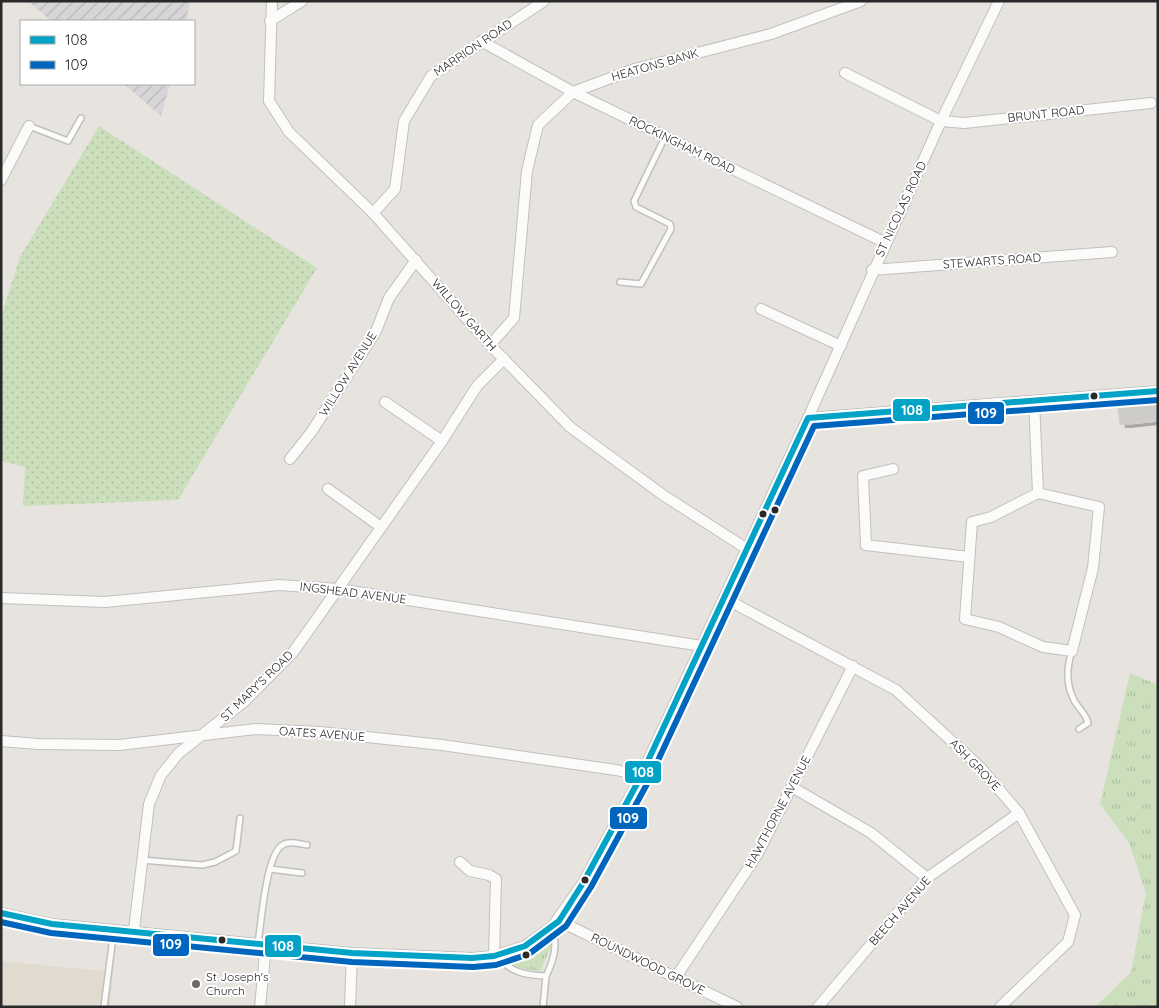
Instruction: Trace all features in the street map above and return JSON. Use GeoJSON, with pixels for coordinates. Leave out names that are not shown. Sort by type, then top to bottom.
{"type":"FeatureCollection","features":[{"type":"Feature","properties":{"kind":"street","name":"WILLOW GARTH"},"geometry":{"type":"LineString","coordinates":[[272,1],[269,101],[289,132],[373,213],[490,345],[570,427],[663,496],[747,549]]}},
{"type":"Feature","properties":{"kind":"street"},"geometry":{"type":"LineString","coordinates":[[270,21],[302,1]]}},
{"type":"Feature","properties":{"kind":"street","name":"MARRION ROAD"},"geometry":{"type":"LineString","coordinates":[[373,213],[395,188],[404,121],[431,76],[544,1]]}},
{"type":"Feature","properties":{"kind":"street","name":"HEATONS BANK"},"geometry":{"type":"LineString","coordinates":[[490,345],[514,318],[527,171],[538,125],[573,92],[635,69],[771,34],[861,1]]}},
{"type":"Feature","properties":{"kind":"street","name":"ST NICOLAS ROAD"},"geometry":{"type":"LineString","coordinates":[[556,924],[583,884],[641,776],[841,346],[872,270],[999,1]]}},
{"type":"Feature","properties":{"kind":"street","name":"ROCKINGHAM ROAD"},"geometry":{"type":"LineString","coordinates":[[481,42],[573,92],[886,243]]}},
{"type":"Feature","properties":{"kind":"street"},"geometry":{"type":"LineString","coordinates":[[845,73],[941,121]]}},
{"type":"Feature","properties":{"kind":"street","name":"BRUNT ROAD"},"geometry":{"type":"LineString","coordinates":[[941,121],[964,123],[1150,103]]}},
{"type":"Feature","properties":{"kind":"street"},"geometry":{"type":"LineString","coordinates":[[1,180],[29,126]]}},
{"type":"Feature","properties":{"kind":"street","name":"STEWARTS ROAD"},"geometry":{"type":"LineString","coordinates":[[872,270],[1112,252]]}},
{"type":"Feature","properties":{"kind":"street","name":"WILLOW AVENUE"},"geometry":{"type":"LineString","coordinates":[[290,459],[312,431],[376,331],[389,298],[416,260]]}},
{"type":"Feature","properties":{"kind":"street"},"geometry":{"type":"LineString","coordinates":[[761,309],[841,346]]}},
{"type":"Feature","properties":{"kind":"street","name":"ST MARY'S ROAD"},"geometry":{"type":"LineString","coordinates":[[134,930],[149,804],[154,787],[167,765],[197,737],[245,701],[294,651],[442,441],[477,386],[504,359]]}},
{"type":"Feature","properties":{"kind":"street"},"geometry":{"type":"LineString","coordinates":[[808,418],[1158,391]]}},
{"type":"Feature","properties":{"kind":"street"},"geometry":{"type":"LineString","coordinates":[[1034,401],[1038,493]]}},
{"type":"Feature","properties":{"kind":"street"},"geometry":{"type":"LineString","coordinates":[[385,402],[442,441]]}},
{"type":"Feature","properties":{"kind":"street"},"geometry":{"type":"LineString","coordinates":[[893,470],[863,476],[866,545],[969,557]]}},
{"type":"Feature","properties":{"kind":"street"},"geometry":{"type":"LineString","coordinates":[[328,490],[381,527]]}},
{"type":"Feature","properties":{"kind":"street"},"geometry":{"type":"LineString","coordinates":[[1038,493],[1099,507],[1093,568],[1072,650],[1043,647],[999,627],[965,619],[972,522],[992,516],[1038,493]]}},
{"type":"Feature","properties":{"kind":"street","name":"INGSHEAD AVENUE"},"geometry":{"type":"LineString","coordinates":[[1,598],[105,602],[279,585],[338,589],[702,646]]}},
{"type":"Feature","properties":{"kind":"street","name":"ASH GROVE"},"geometry":{"type":"LineString","coordinates":[[724,598],[896,690],[980,767],[1020,813],[1075,915],[1068,942],[1000,1007]]}},
{"type":"Feature","properties":{"kind":"street","name":"HAWTHORNE AVENUE"},"geometry":{"type":"LineString","coordinates":[[676,977],[757,855],[853,666]]}},
{"type":"Feature","properties":{"kind":"street","name":"OATES AVENUE"},"geometry":{"type":"LineString","coordinates":[[1,741],[38,744],[119,745],[256,729],[320,732],[442,745],[616,770],[641,776]]}},
{"type":"Feature","properties":{"kind":"street"},"geometry":{"type":"LineString","coordinates":[[792,787],[870,833],[927,878]]}},
{"type":"Feature","properties":{"kind":"street","name":"BEECH AVENUE"},"geometry":{"type":"LineString","coordinates":[[818,1007],[927,878],[1020,813]]}},
{"type":"Feature","properties":{"kind":"street"},"geometry":{"type":"LineString","coordinates":[[460,862],[470,871],[489,875],[496,879],[494,956]]}},
{"type":"Feature","properties":{"kind":"street"},"geometry":{"type":"LineString","coordinates":[[1,913],[52,924],[114,928],[352,953],[472,958],[494,956],[525,946],[556,924]]}},
{"type":"Feature","properties":{"kind":"street","name":"ROUNDWOOD GROVE"},"geometry":{"type":"LineString","coordinates":[[556,924],[676,977],[737,1007]]}},
{"type":"Feature","properties":{"kind":"street"},"geometry":{"type":"LineString","coordinates":[[260,1007],[262,944]]}},
{"type":"Feature","properties":{"kind":"street"},"geometry":{"type":"LineString","coordinates":[[350,1007],[352,953]]}},
{"type":"Feature","properties":{"kind":"lane"},"geometry":{"type":"LineString","coordinates":[[29,126],[68,142],[81,118]]}},
{"type":"Feature","properties":{"kind":"lane"},"geometry":{"type":"LineString","coordinates":[[620,282],[640,284],[671,230],[670,224],[636,207],[634,202],[665,136]]}},
{"type":"Feature","properties":{"kind":"lane"},"geometry":{"type":"LineString","coordinates":[[1072,650],[1067,664],[1069,688],[1076,703],[1086,716],[1088,723],[1078,729]]}},
{"type":"Feature","properties":{"kind":"lane"},"geometry":{"type":"LineString","coordinates":[[141,860],[202,865],[216,862],[236,851],[240,818]]}},
{"type":"Feature","properties":{"kind":"lane"},"geometry":{"type":"LineString","coordinates":[[262,944],[270,869],[276,852],[282,845],[290,843],[307,845]]}},
{"type":"Feature","properties":{"kind":"lane"},"geometry":{"type":"LineString","coordinates":[[270,869],[302,872]]}},
{"type":"Feature","properties":{"kind":"lane"},"geometry":{"type":"LineString","coordinates":[[543,1007],[546,976],[556,947],[556,924]]}},
{"type":"Feature","properties":{"kind":"lane"},"geometry":{"type":"LineString","coordinates":[[104,1007],[114,928]]}},
{"type":"Feature","properties":{"kind":"lane"},"geometry":{"type":"LineString","coordinates":[[494,956],[511,970],[522,974],[546,976]]}},
{"type":"Feature","properties":{"kind":"shaded area"},"geometry":{"type":"Polygon","coordinates":[[[28,1],[190,1],[186,20],[50,20],[28,1]]]}},
{"type":"Feature","properties":{"kind":"shaded area"},"geometry":{"type":"Polygon","coordinates":[[[125,85],[170,85],[161,116],[125,85]]]}},
{"type":"Feature","properties":{"kind":"shaded area"},"geometry":{"type":"Polygon","coordinates":[[[1,961],[113,972],[110,1007],[1,1007],[1,961]]]}},
{"type":"Feature","properties":{"kind":"green space"},"geometry":{"type":"Polygon","coordinates":[[[99,126],[317,268],[178,500],[23,506],[25,467],[1,461],[1,317],[20,257],[99,126]]]}},
{"type":"Feature","properties":{"kind":"green space"},"geometry":{"type":"Polygon","coordinates":[[[1130,673],[1158,685],[1158,1007],[1095,1007],[1131,972],[1146,893],[1129,843],[1100,804],[1130,673]]]}},
{"type":"Feature","properties":{"kind":"green space"},"geometry":{"type":"Polygon","coordinates":[[[552,944],[540,971],[511,967],[507,963],[531,959],[552,944]]]}},
{"type":"Feature","properties":{"kind":"building"},"geometry":{"type":"Polygon","coordinates":[[[1158,404],[1158,421],[1120,425],[1118,408],[1158,404]]]}},
{"type":"Feature","properties":{"kind":"transit line","name":"108"},"geometry":{"type":"LineString","coordinates":[[1,913],[52,924],[352,953],[472,958],[494,956],[525,946],[559,921],[583,883],[639,780],[808,418],[1158,391]]}},
{"type":"Feature","properties":{"kind":"transit line","name":"109"},"geometry":{"type":"LineString","coordinates":[[1,922],[51,933],[352,962],[473,967],[496,965],[529,954],[566,926],[591,887],[647,784],[814,426],[1158,400]]}},
{"type":"Feature","properties":{"kind":"place","name":"St Joseph's Church"},"geometry":{"type":"Point","coordinates":[196,984]}}]}
